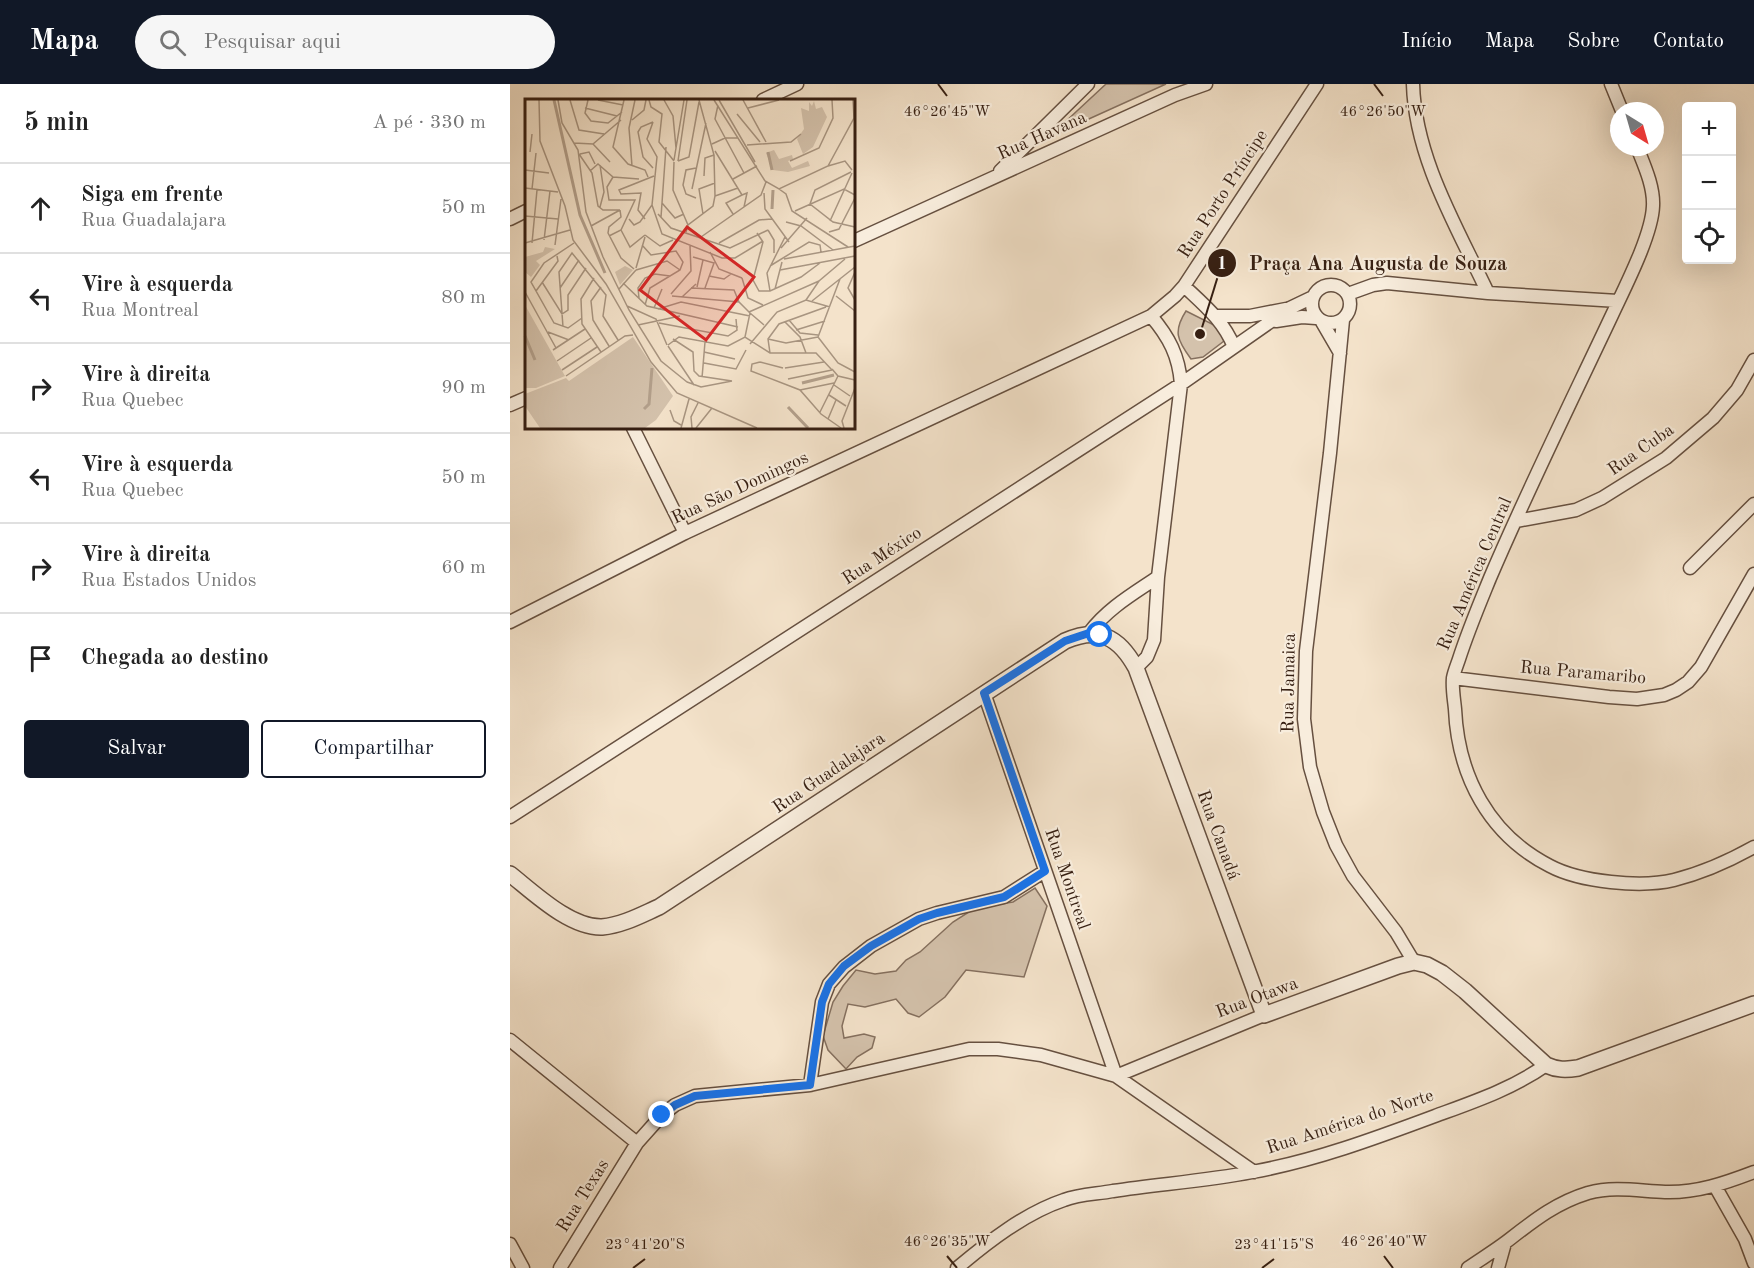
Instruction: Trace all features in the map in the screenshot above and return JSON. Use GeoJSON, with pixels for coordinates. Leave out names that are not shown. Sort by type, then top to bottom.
{"type":"FeatureCollection","features":[{"type":"Feature","properties":{"kind":"street"},"geometry":{"type":"LineString","coordinates":[[765,99],[798,84]]}},
{"type":"Feature","properties":{"kind":"street","name":"Rua Havana"},"geometry":{"type":"LineString","coordinates":[[993,178],[1088,84]]}},
{"type":"Feature","properties":{"kind":"street","name":"Rua Havana"},"geometry":{"type":"LineString","coordinates":[[855,241],[1175,95],[1206,84]]}},
{"type":"Feature","properties":{"kind":"street","name":"Rua Porto Príncipe"},"geometry":{"type":"LineString","coordinates":[[1151,316],[1184,286],[1317,84]]}},
{"type":"Feature","properties":{"kind":"street"},"geometry":{"type":"LineString","coordinates":[[1413,84],[1413,110],[1419,137],[1434,178],[1488,293]]}},
{"type":"Feature","properties":{"kind":"street"},"geometry":{"type":"LineString","coordinates":[[1611,84],[1618,102]]}},
{"type":"Feature","properties":{"kind":"street","name":"Rua América Central"},"geometry":{"type":"LineString","coordinates":[[1641,156],[1646,168],[1653,204],[1651,226],[1477,610],[1453,678],[1455,723],[1466,770],[1476,795],[1512,842],[1534,858],[1558,871],[1591,880],[1641,883],[1672,881],[1731,860],[1754,847]]}},
{"type":"Feature","properties":{"kind":"street"},"geometry":{"type":"LineString","coordinates":[[510,219],[525,212]]}},
{"type":"Feature","properties":{"kind":"street"},"geometry":{"type":"LineString","coordinates":[[1348,294],[1373,285],[1387,283],[1618,302]]}},
{"type":"Feature","properties":{"kind":"street"},"geometry":{"type":"LineString","coordinates":[[1319,320],[1336,323],[1343,320],[1350,308],[1348,294],[1337,285],[1329,285],[1317,291],[1311,304],[1319,320],[1340,353]]}},
{"type":"Feature","properties":{"kind":"street"},"geometry":{"type":"LineString","coordinates":[[1184,286],[1216,316],[1225,327],[1234,347]]}},
{"type":"Feature","properties":{"kind":"street","name":"Rua México"},"geometry":{"type":"LineString","coordinates":[[510,817],[1180,384],[1290,308],[1313,297]]}},
{"type":"Feature","properties":{"kind":"street"},"geometry":{"type":"LineString","coordinates":[[1216,316],[1250,316],[1290,308]]}},
{"type":"Feature","properties":{"kind":"street"},"geometry":{"type":"LineString","coordinates":[[1136,668],[1147,657],[1154,640],[1158,577],[1180,384],[1177,356],[1169,339],[1151,316]]}},
{"type":"Feature","properties":{"kind":"street","name":"Rua São Domingos"},"geometry":{"type":"LineString","coordinates":[[510,622],[685,533],[1151,316]]}},
{"type":"Feature","properties":{"kind":"street","name":"Rua México"},"geometry":{"type":"LineString","coordinates":[[1272,322],[1302,317],[1319,320]]}},
{"type":"Feature","properties":{"kind":"street","name":"Rua Jamaica"},"geometry":{"type":"LineString","coordinates":[[1343,320],[1330,453],[1306,651],[1304,719],[1310,767],[1336,845],[1353,876],[1396,932],[1414,962]]}},
{"type":"Feature","properties":{"kind":"street","name":"Rua Cuba"},"geometry":{"type":"LineString","coordinates":[[1516,521],[1576,510],[1602,498],[1666,458],[1713,418],[1737,390],[1754,360]]}},
{"type":"Feature","properties":{"kind":"street"},"geometry":{"type":"LineString","coordinates":[[510,405],[525,398]]}},
{"type":"Feature","properties":{"kind":"street"},"geometry":{"type":"LineString","coordinates":[[633,429],[685,533]]}},
{"type":"Feature","properties":{"kind":"street"},"geometry":{"type":"LineString","coordinates":[[1689,568],[1754,504]]}},
{"type":"Feature","properties":{"kind":"street","name":"Rua Paramaribo"},"geometry":{"type":"LineString","coordinates":[[1453,678],[1609,697],[1637,699],[1664,695],[1688,682],[1701,667],[1754,574]]}},
{"type":"Feature","properties":{"kind":"street","name":"Rua Guadalajara"},"geometry":{"type":"LineString","coordinates":[[510,874],[563,914],[581,923],[601,927],[628,921],[659,906],[765,839],[1065,641],[1089,633],[1114,606],[1158,577]]}},
{"type":"Feature","properties":{"kind":"street","name":"Rua Canadá"},"geometry":{"type":"LineString","coordinates":[[1089,633],[1113,641],[1122,648],[1136,668],[1264,1015]]}},
{"type":"Feature","properties":{"kind":"street","name":"Rua Montreal"},"geometry":{"type":"LineString","coordinates":[[984,693],[1116,1076]]}},
{"type":"Feature","properties":{"kind":"street"},"geometry":{"type":"LineString","coordinates":[[810,1085],[822,1002],[829,984],[844,966],[871,946],[919,919],[1004,897],[1045,871]]}},
{"type":"Feature","properties":{"kind":"street"},"geometry":{"type":"LineString","coordinates":[[1414,962],[1427,965],[1465,991],[1546,1065],[1554,1069],[1578,1068],[1754,1004]]}},
{"type":"Feature","properties":{"kind":"street","name":"Rua Otawa"},"geometry":{"type":"LineString","coordinates":[[1116,1076],[1264,1015],[1414,962]]}},
{"type":"Feature","properties":{"kind":"street"},"geometry":{"type":"LineString","coordinates":[[510,1040],[637,1143]]}},
{"type":"Feature","properties":{"kind":"street","name":"Rua Texas"},"geometry":{"type":"LineString","coordinates":[[560,1268],[637,1143],[662,1115],[675,1105],[695,1096],[810,1085],[969,1049],[998,1049],[1041,1055],[1116,1076],[1254,1172]]}},
{"type":"Feature","properties":{"kind":"street","name":"Rua América do Norte"},"geometry":{"type":"LineString","coordinates":[[957,1268],[976,1252],[1029,1216],[1065,1199],[1150,1185],[1254,1172],[1328,1153],[1502,1091],[1526,1079],[1546,1065]]}},
{"type":"Feature","properties":{"kind":"street"},"geometry":{"type":"LineString","coordinates":[[1468,1268],[1553,1207],[1589,1193],[1609,1189],[1685,1191],[1715,1186],[1754,1172]]}},
{"type":"Feature","properties":{"kind":"street"},"geometry":{"type":"LineString","coordinates":[[1715,1186],[1745,1239],[1754,1263]]}},
{"type":"Feature","properties":{"kind":"street"},"geometry":{"type":"LineString","coordinates":[[1498,1268],[1505,1243]]}},
{"type":"Feature","properties":{"kind":"street"},"geometry":{"type":"LineString","coordinates":[[510,1244],[523,1268]]}},
{"type":"Feature","properties":{"kind":"shaded area"},"geometry":{"type":"Polygon","coordinates":[[[1106,84],[1166,84],[1049,137],[1106,84]]]}},
{"type":"Feature","properties":{"kind":"shaded area"},"geometry":{"type":"Polygon","coordinates":[[[1186,311],[1218,327],[1224,341],[1203,357],[1191,359],[1180,341],[1179,324],[1186,311]]]}},
{"type":"Feature","properties":{"kind":"shaded area"},"geometry":{"type":"Polygon","coordinates":[[[1035,888],[1047,906],[1024,977],[966,970],[945,997],[919,1017],[908,1013],[896,999],[865,1007],[848,1004],[842,1026],[844,1038],[864,1034],[875,1037],[872,1048],[857,1057],[846,1069],[828,1050],[823,1036],[833,1002],[856,970],[875,974],[896,971],[906,960],[920,952],[953,922],[975,908],[1013,902],[1035,888]]]}},
{"type":"Feature","properties":{"kind":"place","name":"Praça Ana Augusta de Souza"},"geometry":{"type":"Point","coordinates":[1200,334]}},
{"type":"Feature","properties":{"kind":"route"},"geometry":{"type":"LineString","coordinates":[[662,1115],[675,1105],[695,1096],[810,1085],[822,1002],[829,984],[844,966],[871,946],[919,919],[1004,897],[1045,871],[984,693],[1065,641],[1089,633],[1100,635]]}}]}
